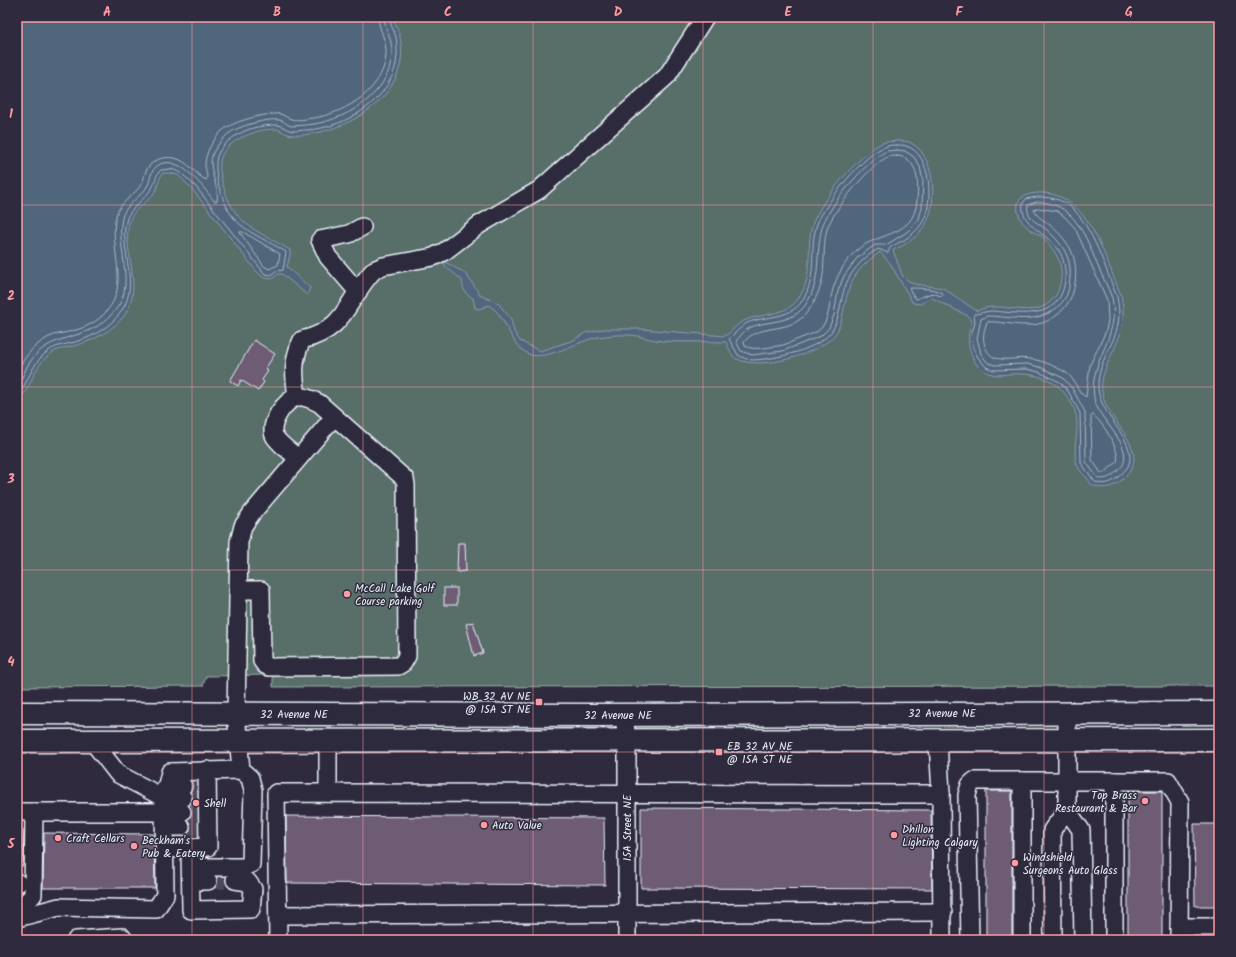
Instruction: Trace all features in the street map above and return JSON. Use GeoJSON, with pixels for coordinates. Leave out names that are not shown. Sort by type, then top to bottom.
{"type":"FeatureCollection","features":[{"type":"Feature","properties":{"kind":"main road","name":"32 Avenue NE"},"geometry":{"type":"LineString","coordinates":[[17,713],[624,715],[1067,712],[1219,713]]}},
{"type":"Feature","properties":{"kind":"main road"},"geometry":{"type":"LineString","coordinates":[[17,741],[1219,740]]}},
{"type":"Feature","properties":{"kind":"street"},"geometry":{"type":"LineString","coordinates":[[297,397],[294,371],[296,352],[302,340],[314,337],[334,326],[374,270],[383,266],[433,257],[446,252],[479,226],[539,190],[667,76],[705,17]]}},
{"type":"Feature","properties":{"kind":"street"},"geometry":{"type":"LineString","coordinates":[[358,292],[328,257],[320,240],[349,234],[362,227]]}},
{"type":"Feature","properties":{"kind":"street"},"geometry":{"type":"LineString","coordinates":[[238,590],[261,590],[262,661],[269,667],[398,666],[403,663],[407,656],[405,479],[318,403],[309,398],[297,397],[289,402],[278,415],[273,422],[272,429],[274,436],[298,458]]}},
{"type":"Feature","properties":{"kind":"street"},"geometry":{"type":"LineString","coordinates":[[197,876],[244,867],[251,864],[253,790],[250,778],[240,770],[236,714],[239,542],[243,526],[252,513],[334,417]]}},
{"type":"Feature","properties":{"kind":"street"},"geometry":{"type":"LineString","coordinates":[[1067,712],[1067,810],[1081,830],[1083,940]]}},
{"type":"Feature","properties":{"kind":"street","name":"15A Street NE"},"geometry":{"type":"LineString","coordinates":[[624,715],[627,741],[627,940]]}},
{"type":"Feature","properties":{"kind":"street"},"geometry":{"type":"LineString","coordinates":[[328,741],[328,792]]}},
{"type":"Feature","properties":{"kind":"street"},"geometry":{"type":"LineString","coordinates":[[938,741],[941,794],[942,940]]}},
{"type":"Feature","properties":{"kind":"street"},"geometry":{"type":"LineString","coordinates":[[93,742],[118,774],[189,803],[208,847],[165,849]]}},
{"type":"Feature","properties":{"kind":"street"},"geometry":{"type":"LineString","coordinates":[[17,918],[58,907],[156,909],[165,895],[165,849],[189,803],[240,770]]}},
{"type":"Feature","properties":{"kind":"street"},"geometry":{"type":"LineString","coordinates":[[1114,780],[1114,940]]}},
{"type":"Feature","properties":{"kind":"street"},"geometry":{"type":"LineString","coordinates":[[970,940],[967,794],[970,785],[974,781],[1168,780],[1180,802],[1179,934],[1219,927]]}},
{"type":"Feature","properties":{"kind":"street"},"geometry":{"type":"LineString","coordinates":[[1022,781],[1022,940]]}},
{"type":"Feature","properties":{"kind":"street"},"geometry":{"type":"LineString","coordinates":[[278,940],[276,793],[941,794]]}},
{"type":"Feature","properties":{"kind":"street"},"geometry":{"type":"LineString","coordinates":[[17,812],[189,803]]}},
{"type":"Feature","properties":{"kind":"street"},"geometry":{"type":"LineString","coordinates":[[1053,940],[1052,830],[1067,810]]}},
{"type":"Feature","properties":{"kind":"street"},"geometry":{"type":"LineString","coordinates":[[17,908],[21,908],[33,895],[22,887],[34,812]]}},
{"type":"Feature","properties":{"kind":"street"},"geometry":{"type":"LineString","coordinates":[[190,848],[197,876],[191,910],[251,909],[253,889],[248,882],[235,880]]}},
{"type":"Feature","properties":{"kind":"street"},"geometry":{"type":"LineString","coordinates":[[278,915],[627,912],[942,912]]}},
{"type":"Feature","properties":{"kind":"street"},"geometry":{"type":"LineString","coordinates":[[76,940],[122,937],[124,940]]}},
{"type":"Feature","properties":{"kind":"green space"},"geometry":{"type":"Polygon","coordinates":[[[17,17],[1219,17],[1219,686],[273,687],[273,675],[206,676],[203,686],[17,687],[17,17]]]}},
{"type":"Feature","properties":{"kind":"water"},"geometry":{"type":"Polygon","coordinates":[[[17,17],[393,17],[400,37],[401,56],[397,74],[389,90],[376,104],[361,115],[344,124],[327,130],[299,135],[288,134],[277,129],[256,132],[231,144],[222,155],[220,161],[221,179],[236,214],[246,224],[264,236],[290,250],[287,267],[310,288],[307,295],[282,274],[278,274],[272,279],[264,278],[257,272],[193,190],[178,175],[163,173],[160,177],[156,190],[135,212],[130,220],[128,241],[133,285],[129,307],[125,314],[114,326],[100,336],[49,355],[39,366],[26,391],[17,402],[17,17]]]}},
{"type":"Feature","properties":{"kind":"water"},"geometry":{"type":"Polygon","coordinates":[[[897,141],[909,142],[918,148],[929,167],[932,179],[932,204],[930,215],[926,224],[911,240],[903,246],[893,250],[902,275],[914,284],[943,288],[977,311],[996,307],[1027,310],[1037,309],[1046,305],[1057,293],[1061,278],[1059,260],[1041,236],[1029,229],[1024,224],[1018,211],[1019,201],[1026,195],[1035,193],[1058,196],[1072,204],[1093,230],[1121,295],[1123,305],[1123,320],[1121,329],[1102,380],[1103,397],[1133,451],[1134,462],[1129,472],[1118,483],[1106,488],[1093,486],[1079,469],[1075,456],[1077,422],[1075,412],[1070,401],[1060,388],[1047,379],[1033,375],[997,375],[984,371],[978,367],[969,345],[972,322],[968,316],[932,298],[921,304],[913,303],[890,263],[880,252],[866,263],[856,274],[847,295],[839,326],[836,333],[829,341],[805,354],[775,362],[760,363],[747,362],[735,358],[731,354],[726,342],[670,342],[628,335],[598,337],[563,350],[544,355],[535,356],[528,354],[516,343],[495,310],[489,305],[479,309],[475,308],[473,298],[465,291],[462,280],[446,267],[443,261],[465,273],[481,296],[498,303],[511,319],[514,332],[520,341],[540,351],[574,340],[585,333],[603,329],[642,329],[725,336],[743,321],[781,311],[793,304],[798,299],[806,281],[811,232],[817,214],[842,178],[863,157],[873,148],[882,143],[897,141]]]}},
{"type":"Feature","properties":{"kind":"building"},"geometry":{"type":"Polygon","coordinates":[[[254,340],[275,354],[265,369],[268,371],[262,380],[264,382],[258,391],[241,380],[238,386],[230,381],[254,340]]]}},
{"type":"Feature","properties":{"kind":"building"},"geometry":{"type":"Polygon","coordinates":[[[458,543],[465,543],[466,571],[457,572],[458,543]]]}},
{"type":"Feature","properties":{"kind":"building"},"geometry":{"type":"Polygon","coordinates":[[[444,588],[457,588],[457,605],[444,605],[444,588]]]}},
{"type":"Feature","properties":{"kind":"building"},"geometry":{"type":"Polygon","coordinates":[[[473,622],[483,653],[474,656],[466,624],[473,622]]]}},
{"type":"Feature","properties":{"kind":"building"},"geometry":{"type":"Polygon","coordinates":[[[986,791],[1012,791],[1012,940],[986,940],[986,791]]]}},
{"type":"Feature","properties":{"kind":"building"},"geometry":{"type":"Polygon","coordinates":[[[1128,791],[1162,791],[1162,940],[1128,940],[1128,791]]]}},
{"type":"Feature","properties":{"kind":"building"},"geometry":{"type":"Polygon","coordinates":[[[641,808],[931,810],[932,889],[641,888],[641,808]]]}},
{"type":"Feature","properties":{"kind":"building"},"geometry":{"type":"Polygon","coordinates":[[[286,816],[604,818],[605,885],[287,883],[286,816]]]}},
{"type":"Feature","properties":{"kind":"building"},"geometry":{"type":"Polygon","coordinates":[[[1194,824],[1219,824],[1219,906],[1195,906],[1194,824]]]}},
{"type":"Feature","properties":{"kind":"building"},"geometry":{"type":"Polygon","coordinates":[[[17,829],[24,830],[23,866],[17,866],[17,829]]]}},
{"type":"Feature","properties":{"kind":"building"},"geometry":{"type":"Polygon","coordinates":[[[44,833],[154,834],[155,888],[43,888],[44,833]]]}},
{"type":"Feature","properties":{"kind":"tunnel"},"geometry":{"type":"LineString","coordinates":[[183,786],[198,785]]}},
{"type":"Feature","properties":{"kind":"tunnel"},"geometry":{"type":"LineString","coordinates":[[183,798],[199,797]]}},
{"type":"Feature","properties":{"kind":"tunnel"},"geometry":{"type":"LineString","coordinates":[[182,812],[199,812]]}},
{"type":"Feature","properties":{"kind":"tunnel"},"geometry":{"type":"LineString","coordinates":[[181,827],[199,827]]}},
{"type":"Feature","properties":{"kind":"tunnel"},"geometry":{"type":"LineString","coordinates":[[208,881],[235,880]]}},
{"type":"Feature","properties":{"kind":"place","name":"McCall Lake Golf Course parking"},"geometry":{"type":"Point","coordinates":[347,594]}},
{"type":"Feature","properties":{"kind":"place","name":"WB 32 AV NE @ 15A ST NE"},"geometry":{"type":"Point","coordinates":[539,702]}},
{"type":"Feature","properties":{"kind":"place","name":"EB 32 AV NE @ 15A ST NE"},"geometry":{"type":"Point","coordinates":[719,752]}},
{"type":"Feature","properties":{"kind":"place","name":"Top Brass Restaurant & Bar"},"geometry":{"type":"Point","coordinates":[1145,801]}},
{"type":"Feature","properties":{"kind":"place","name":"Shell"},"geometry":{"type":"Point","coordinates":[196,803]}},
{"type":"Feature","properties":{"kind":"place","name":"Auto Value"},"geometry":{"type":"Point","coordinates":[484,825]}},
{"type":"Feature","properties":{"kind":"place","name":"Dhillon Lighting Calgary"},"geometry":{"type":"Point","coordinates":[894,835]}},
{"type":"Feature","properties":{"kind":"place","name":"Craft Cellars"},"geometry":{"type":"Point","coordinates":[58,838]}},
{"type":"Feature","properties":{"kind":"place","name":"Beckham's Pub & Eatery"},"geometry":{"type":"Point","coordinates":[134,846]}},
{"type":"Feature","properties":{"kind":"place","name":"Windshield Surgeons Auto Glass"},"geometry":{"type":"Point","coordinates":[1015,863]}}]}
